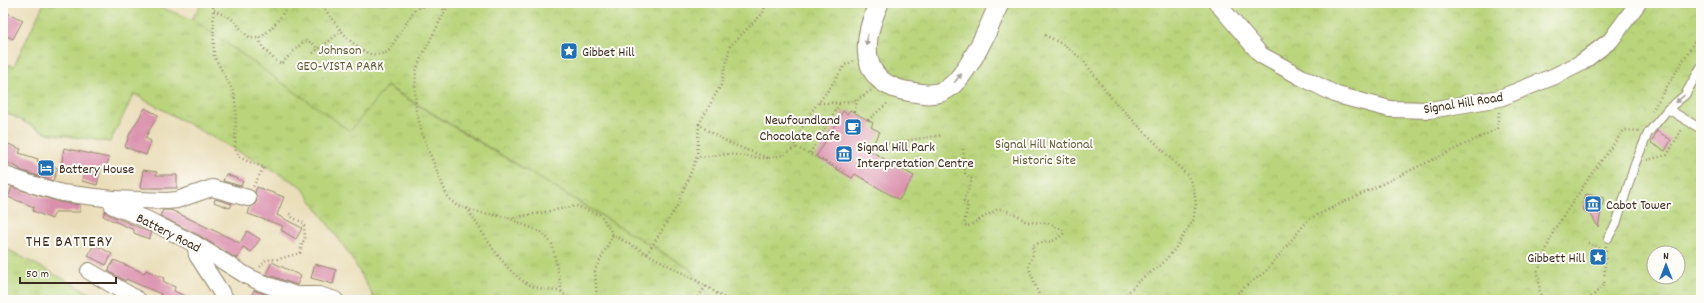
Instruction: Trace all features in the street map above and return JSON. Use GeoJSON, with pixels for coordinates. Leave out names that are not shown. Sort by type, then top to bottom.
{"type":"FeatureCollection","features":[{"type":"Feature","properties":{"kind":"street"},"geometry":{"type":"LineString","coordinates":[[879,3],[867,36],[867,54],[870,66],[885,82],[903,91],[928,94],[937,93],[954,84],[982,41],[999,3]]}},
{"type":"Feature","properties":{"kind":"street","name":"Signal Hill Road"},"geometry":{"type":"LineString","coordinates":[[1217,3],[1261,54],[1301,78],[1337,95],[1390,109],[1430,110],[1500,98],[1555,76],[1581,63],[1611,40],[1638,3]]}},
{"type":"Feature","properties":{"kind":"street"},"geometry":{"type":"LineString","coordinates":[[3,174],[62,193],[113,199],[177,200],[212,188],[248,198]]}},
{"type":"Feature","properties":{"kind":"street","name":"Battery Road"},"geometry":{"type":"LineString","coordinates":[[113,199],[113,206],[146,219],[195,244],[256,280],[296,295],[319,296],[335,300]]}},
{"type":"Feature","properties":{"kind":"street"},"geometry":{"type":"LineString","coordinates":[[195,244],[197,255],[226,300]]}},
{"type":"Feature","properties":{"kind":"street"},"geometry":{"type":"LineString","coordinates":[[90,271],[138,300]]}},
{"type":"Feature","properties":{"kind":"lane"},"geometry":{"type":"LineString","coordinates":[[1608,238],[1616,224],[1635,164],[1648,133],[1668,109],[1685,95],[1701,66]]}},
{"type":"Feature","properties":{"kind":"lane"},"geometry":{"type":"LineString","coordinates":[[1668,109],[1701,129]]}},
{"type":"Feature","properties":{"kind":"path"},"geometry":{"type":"LineString","coordinates":[[213,3],[214,56],[234,93],[236,110],[235,149],[240,157],[247,161],[264,166],[248,198]]}},
{"type":"Feature","properties":{"kind":"path"},"geometry":{"type":"LineString","coordinates":[[213,10],[232,19],[248,36],[253,39],[260,38],[270,29],[290,3]]}},
{"type":"Feature","properties":{"kind":"path"},"geometry":{"type":"LineString","coordinates":[[320,3],[342,31],[360,48],[370,54],[388,52],[415,9],[429,4]]}},
{"type":"Feature","properties":{"kind":"path"},"geometry":{"type":"LineString","coordinates":[[416,3],[429,4]]}},
{"type":"Feature","properties":{"kind":"path"},"geometry":{"type":"LineString","coordinates":[[438,3],[445,11]]}},
{"type":"Feature","properties":{"kind":"path"},"geometry":{"type":"LineString","coordinates":[[452,3],[445,11],[416,71],[416,110],[432,160],[448,198],[458,206],[482,213],[513,218],[576,206],[600,215],[613,235],[706,286],[727,300]]}},
{"type":"Feature","properties":{"kind":"path"},"geometry":{"type":"LineString","coordinates":[[647,254],[678,206],[697,157],[699,124],[721,85],[730,46],[762,13],[766,3]]}},
{"type":"Feature","properties":{"kind":"path"},"geometry":{"type":"LineString","coordinates":[[1649,117],[1701,30]]}},
{"type":"Feature","properties":{"kind":"path"},"geometry":{"type":"LineString","coordinates":[[313,54],[342,31]]}},
{"type":"Feature","properties":{"kind":"path"},"geometry":{"type":"LineString","coordinates":[[1045,36],[1064,45],[1083,60],[1113,100],[1183,172],[1194,190],[1196,204],[1193,220],[1175,249],[1161,265],[1138,282],[1121,300]]}},
{"type":"Feature","properties":{"kind":"path"},"geometry":{"type":"LineString","coordinates":[[260,38],[260,42],[265,51],[281,64],[303,42],[307,41],[313,43],[318,50]]}},
{"type":"Feature","properties":{"kind":"path"},"geometry":{"type":"LineString","coordinates":[[796,147],[794,143],[795,140],[808,116],[845,65],[852,60],[870,66]]}},
{"type":"Feature","properties":{"kind":"path"},"geometry":{"type":"LineString","coordinates":[[818,103],[840,103],[858,99],[885,82]]}},
{"type":"Feature","properties":{"kind":"path"},"geometry":{"type":"LineString","coordinates":[[868,120],[903,91]]}},
{"type":"Feature","properties":{"kind":"path"},"geometry":{"type":"LineString","coordinates":[[1228,300],[1266,271],[1309,219],[1497,129],[1500,98]]}},
{"type":"Feature","properties":{"kind":"path"},"geometry":{"type":"LineString","coordinates":[[854,112],[858,99]]}},
{"type":"Feature","properties":{"kind":"path"},"geometry":{"type":"LineString","coordinates":[[810,153],[840,103]]}},
{"type":"Feature","properties":{"kind":"path"},"geometry":{"type":"LineString","coordinates":[[1635,164],[1667,155],[1688,120]]}},
{"type":"Feature","properties":{"kind":"path"},"geometry":{"type":"LineString","coordinates":[[699,124],[712,134],[729,143],[769,158]]}},
{"type":"Feature","properties":{"kind":"path"},"geometry":{"type":"LineString","coordinates":[[1547,300],[1540,294],[1538,271],[1554,230],[1593,172],[1624,130],[1642,131]]}},
{"type":"Feature","properties":{"kind":"path"},"geometry":{"type":"LineString","coordinates":[[872,146],[943,135]]}},
{"type":"Feature","properties":{"kind":"path"},"geometry":{"type":"LineString","coordinates":[[697,157],[729,154],[769,158],[783,155],[796,147]]}},
{"type":"Feature","properties":{"kind":"path"},"geometry":{"type":"LineString","coordinates":[[796,147],[844,171]]}},
{"type":"Feature","properties":{"kind":"path"},"geometry":{"type":"LineString","coordinates":[[963,149],[966,173],[972,179],[969,189],[965,194],[964,201],[968,204],[964,224],[967,226],[998,208],[1017,215],[1026,222],[1048,223],[1062,229],[1064,233],[1058,239],[1049,243],[1036,243],[1032,246],[1033,254],[1029,266],[1029,273],[1033,277],[1041,300]]}},
{"type":"Feature","properties":{"kind":"path"},"geometry":{"type":"LineString","coordinates":[[467,208],[504,262],[519,278],[528,284],[562,292]]}},
{"type":"Feature","properties":{"kind":"path"},"geometry":{"type":"LineString","coordinates":[[256,280],[257,273],[266,260],[279,259],[300,253],[302,243],[305,239],[304,223],[293,218],[289,213]]}},
{"type":"Feature","properties":{"kind":"path"},"geometry":{"type":"LineString","coordinates":[[504,216],[543,233],[552,244],[562,292],[569,300]]}},
{"type":"Feature","properties":{"kind":"path"},"geometry":{"type":"LineString","coordinates":[[597,300],[595,270],[613,235]]}},
{"type":"Feature","properties":{"kind":"path"},"geometry":{"type":"LineString","coordinates":[[1588,300],[1604,285],[1604,250],[1608,238]]}},
{"type":"Feature","properties":{"kind":"path"},"geometry":{"type":"LineString","coordinates":[[1588,243],[1604,250]]}},
{"type":"Feature","properties":{"kind":"path"},"geometry":{"type":"LineString","coordinates":[[696,300],[706,286]]}},
{"type":"Feature","properties":{"kind":"green space"},"geometry":{"type":"Polygon","coordinates":[[[44,3],[148,3],[192,19],[350,130],[386,86],[690,269],[713,300],[375,300],[352,258],[301,186],[134,94],[110,142],[46,133],[3,111],[3,64],[14,66],[44,3]]]}},
{"type":"Feature","properties":{"kind":"green space","name":"Signal Hill National Historic Site"},"geometry":{"type":"Polygon","coordinates":[[[202,3],[1701,3],[1701,300],[713,300],[690,269],[387,86],[350,131],[192,19],[202,3]]]}},
{"type":"Feature","properties":{"kind":"green space"},"geometry":{"type":"Polygon","coordinates":[[[3,247],[103,300],[3,300],[3,247]]]}},
{"type":"Feature","properties":{"kind":"building"},"geometry":{"type":"Polygon","coordinates":[[[3,11],[23,20],[13,39],[3,34],[3,11]]]}},
{"type":"Feature","properties":{"kind":"building"},"geometry":{"type":"Polygon","coordinates":[[[145,108],[158,115],[145,138],[151,141],[146,155],[125,147],[130,133],[145,108]]]}},
{"type":"Feature","properties":{"kind":"building","name":"Signal Hill Park Interpretation Centre"},"geometry":{"type":"Polygon","coordinates":[[[850,110],[873,123],[871,127],[880,132],[869,150],[914,176],[899,200],[855,174],[852,178],[816,157],[843,111],[847,114],[850,110]]]}},
{"type":"Feature","properties":{"kind":"building"},"geometry":{"type":"Polygon","coordinates":[[[1657,131],[1671,140],[1665,151],[1651,143],[1657,131]]]}},
{"type":"Feature","properties":{"kind":"building"},"geometry":{"type":"Polygon","coordinates":[[[6,143],[21,149],[19,153],[38,159],[37,161],[58,168],[53,181],[20,170],[19,168],[3,161],[3,149],[6,143]]]}},
{"type":"Feature","properties":{"kind":"building"},"geometry":{"type":"Polygon","coordinates":[[[64,148],[109,158],[106,169],[101,168],[97,185],[82,181],[84,172],[61,168],[64,148]]]}},
{"type":"Feature","properties":{"kind":"building"},"geometry":{"type":"Polygon","coordinates":[[[143,170],[157,172],[156,175],[177,175],[177,188],[140,188],[143,170]]]}},
{"type":"Feature","properties":{"kind":"building"},"geometry":{"type":"Polygon","coordinates":[[[226,174],[243,181],[241,186],[223,181],[226,174]]]}},
{"type":"Feature","properties":{"kind":"building"},"geometry":{"type":"Polygon","coordinates":[[[12,187],[59,202],[80,205],[80,212],[55,212],[52,219],[33,211],[34,207],[8,197],[12,187]]]}},
{"type":"Feature","properties":{"kind":"building"},"geometry":{"type":"Polygon","coordinates":[[[257,187],[284,197],[277,215],[302,228],[296,239],[281,230],[283,226],[248,214],[250,207],[257,201],[255,192],[257,187]]]}},
{"type":"Feature","properties":{"kind":"building","name":"Cabot Tower"},"geometry":{"type":"Polygon","coordinates":[[[1586,194],[1604,198],[1598,227],[1589,211],[1583,210],[1586,194]]]}},
{"type":"Feature","properties":{"kind":"building"},"geometry":{"type":"Polygon","coordinates":[[[215,199],[232,204],[230,208],[214,202],[215,199]]]}},
{"type":"Feature","properties":{"kind":"building"},"geometry":{"type":"Polygon","coordinates":[[[163,210],[171,210],[240,243],[247,231],[260,239],[251,252],[243,247],[237,259],[200,236],[160,216],[163,210]]]}},
{"type":"Feature","properties":{"kind":"building"},"geometry":{"type":"Polygon","coordinates":[[[105,211],[110,215],[152,233],[149,239],[134,233],[134,230],[103,216],[105,211]]]}},
{"type":"Feature","properties":{"kind":"building"},"geometry":{"type":"Polygon","coordinates":[[[94,244],[112,254],[106,265],[88,256],[94,244]]]}},
{"type":"Feature","properties":{"kind":"building"},"geometry":{"type":"Polygon","coordinates":[[[114,260],[144,273],[146,270],[164,278],[163,281],[175,287],[174,291],[194,300],[168,300],[160,297],[161,294],[126,279],[125,281],[108,271],[114,260]]]}},
{"type":"Feature","properties":{"kind":"building"},"geometry":{"type":"Polygon","coordinates":[[[272,262],[301,276],[297,285],[266,274],[272,262]]]}},
{"type":"Feature","properties":{"kind":"building"},"geometry":{"type":"Polygon","coordinates":[[[315,264],[336,270],[333,284],[311,278],[315,264]]]}},
{"type":"Feature","properties":{"kind":"building"},"geometry":{"type":"Polygon","coordinates":[[[254,290],[259,292],[282,300],[249,300],[254,290]]]}},
{"type":"Feature","properties":{"kind":"place","name":"Gibbet Hill"},"geometry":{"type":"Point","coordinates":[569,51]}},
{"type":"Feature","properties":{"kind":"place","name":"Newfoundland Chocolate Cafe"},"geometry":{"type":"Point","coordinates":[853,127]}},
{"type":"Feature","properties":{"kind":"place","name":"Signal Hill Park Interpretation Centre"},"geometry":{"type":"Point","coordinates":[844,154]}},
{"type":"Feature","properties":{"kind":"place","name":"Battery House"},"geometry":{"type":"Point","coordinates":[46,168]}},
{"type":"Feature","properties":{"kind":"place","name":"Cabot Tower"},"geometry":{"type":"Point","coordinates":[1593,204]}},
{"type":"Feature","properties":{"kind":"place","name":"Gibbett Hill"},"geometry":{"type":"Point","coordinates":[1598,257]}},
{"type":"Feature","properties":{"kind":"district","name":"THE BATTERY"},"geometry":{"type":"Point","coordinates":[69,240]}},
{"type":"Feature","properties":{"kind":"park label","name":"Johnson GEO-VISTA PARK"},"geometry":{"type":"Point","coordinates":[340,58]}}]}
